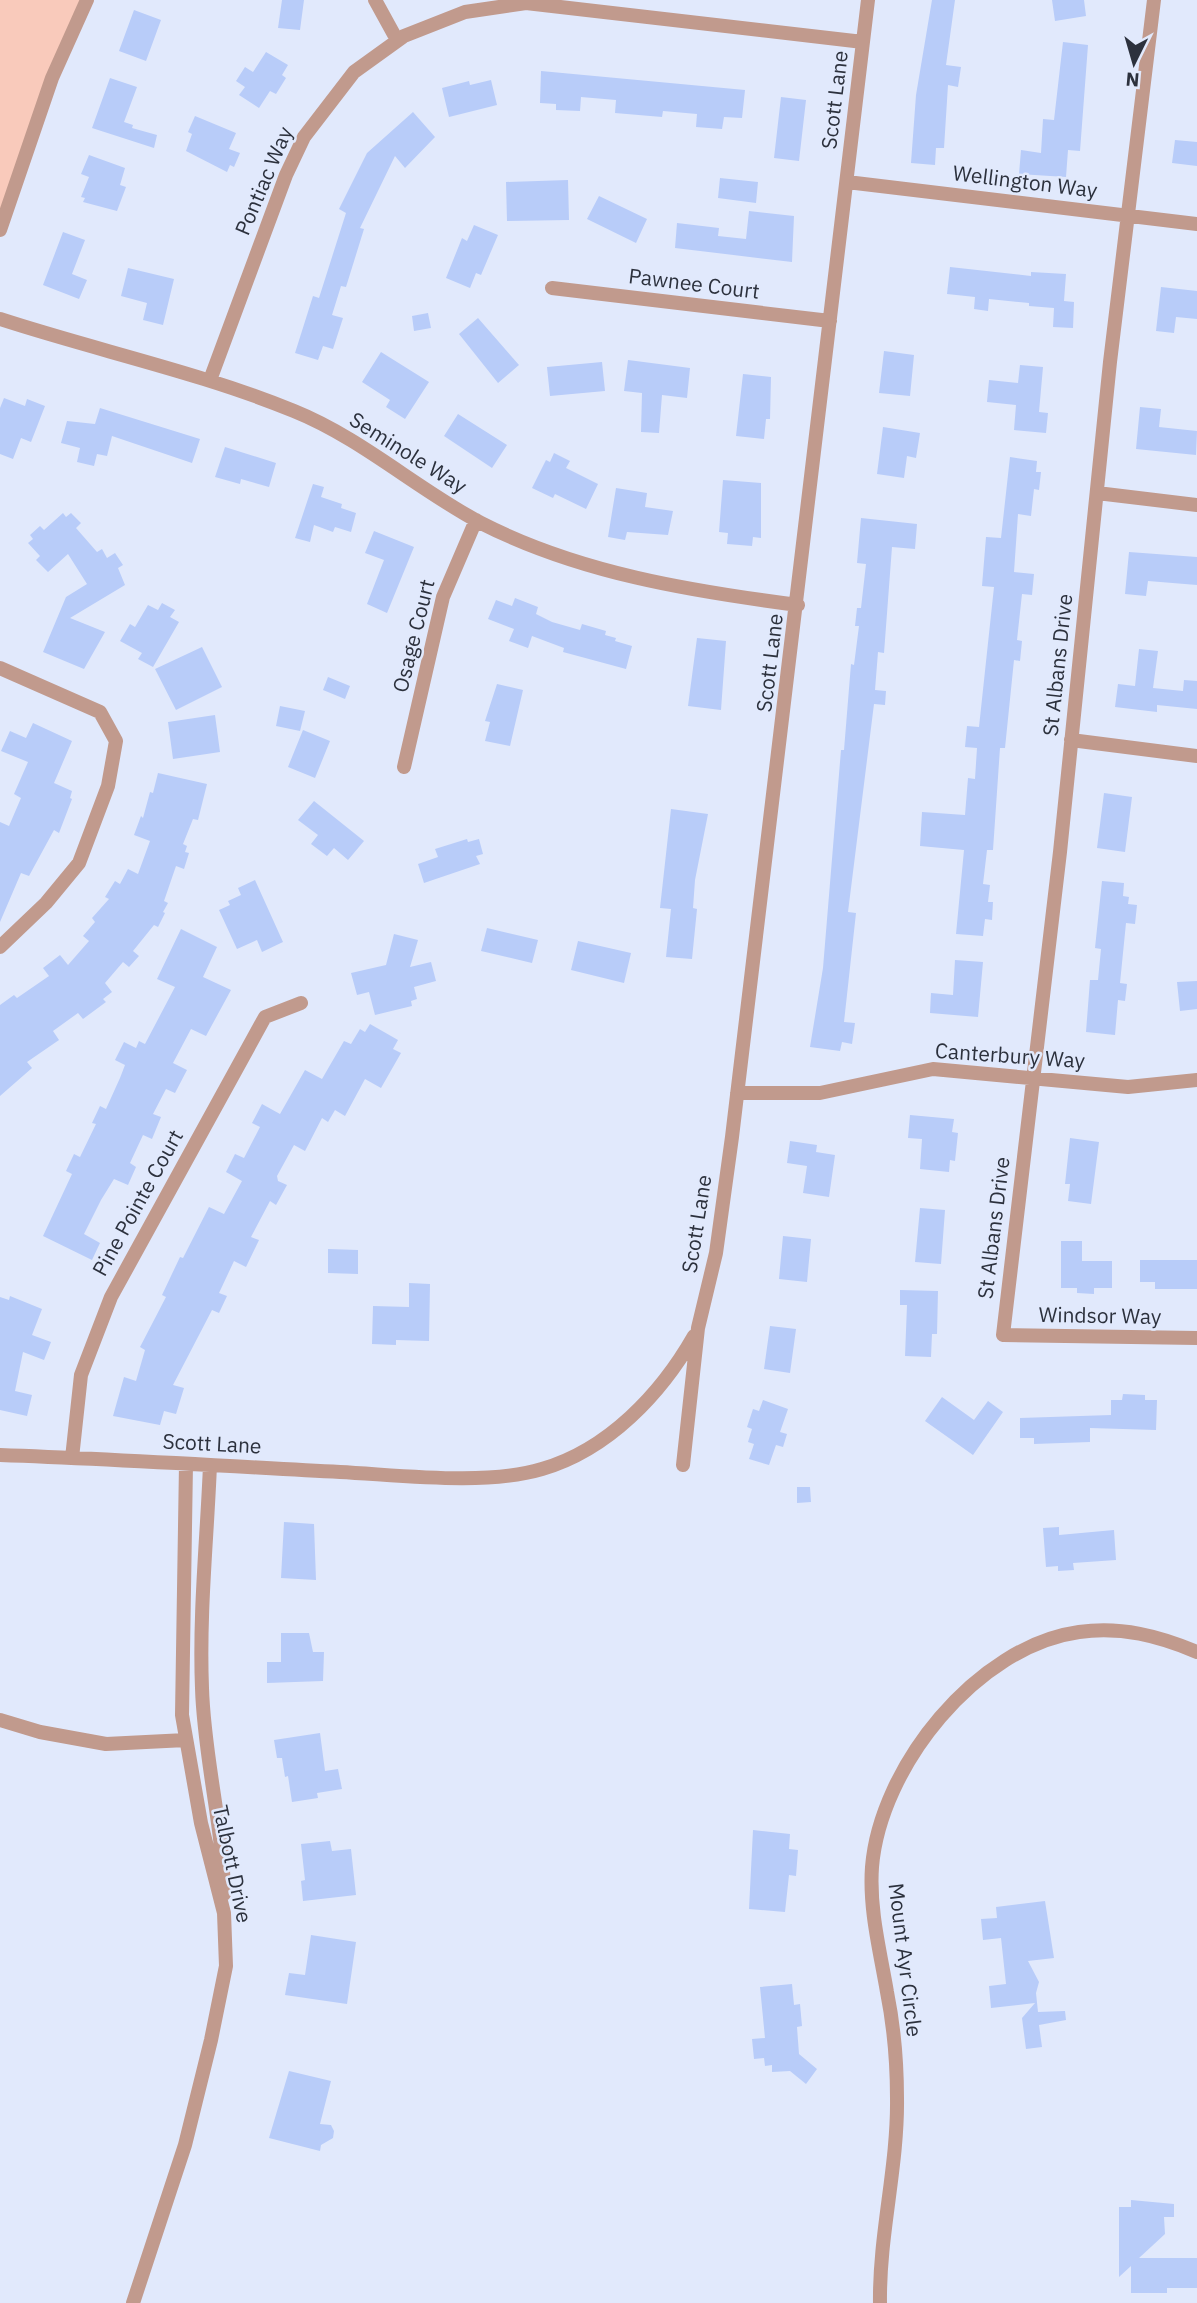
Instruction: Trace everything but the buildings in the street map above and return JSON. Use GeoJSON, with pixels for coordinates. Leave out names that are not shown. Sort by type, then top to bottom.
{"type":"FeatureCollection","features":[{"type":"Feature","properties":{"kind":"street"},"geometry":{"type":"LineString","coordinates":[[0,230],[52,78],[87,0]]}},
{"type":"Feature","properties":{"kind":"street"},"geometry":{"type":"LineString","coordinates":[[375,0],[397,40]]}},
{"type":"Feature","properties":{"kind":"street","name":"Scott Lane"},"geometry":{"type":"LineString","coordinates":[[684,1465],[698,1328],[719,1231],[737,1093],[798,605],[868,0]]}},
{"type":"Feature","properties":{"kind":"street","name":"St Albans Drive"},"geometry":{"type":"LineString","coordinates":[[1003,1335],[1071,740],[1110,362],[1130,216],[1154,0]]}},
{"type":"Feature","properties":{"kind":"street","name":"Pontiac Way"},"geometry":{"type":"LineString","coordinates":[[211,380],[286,175],[304,137],[347,79],[369,58],[397,40],[484,7],[526,3],[560,4],[863,42]]}},
{"type":"Feature","properties":{"kind":"street","name":"Wellington Way"},"geometry":{"type":"LineString","coordinates":[[847,182],[1197,224]]}},
{"type":"Feature","properties":{"kind":"street","name":"Pawnee Court"},"geometry":{"type":"LineString","coordinates":[[552,288],[830,321]]}},
{"type":"Feature","properties":{"kind":"street","name":"Seminole Way"},"geometry":{"type":"LineString","coordinates":[[0,319],[211,380],[312,419],[476,520],[552,554],[609,571],[798,605]]}},
{"type":"Feature","properties":{"kind":"street"},"geometry":{"type":"LineString","coordinates":[[1097,493],[1197,505]]}},
{"type":"Feature","properties":{"kind":"street","name":"Osage Court"},"geometry":{"type":"LineString","coordinates":[[404,767],[443,597],[476,520]]}},
{"type":"Feature","properties":{"kind":"street"},"geometry":{"type":"LineString","coordinates":[[0,668],[100,712],[116,741],[108,786],[79,863],[46,903],[0,947]]}},
{"type":"Feature","properties":{"kind":"street"},"geometry":{"type":"LineString","coordinates":[[1071,740],[1197,756]]}},
{"type":"Feature","properties":{"kind":"street","name":"Pine Pointe Court"},"geometry":{"type":"LineString","coordinates":[[72,1458],[81,1375],[111,1297],[265,1017],[301,1003]]}},
{"type":"Feature","properties":{"kind":"street","name":"Canterbury Way"},"geometry":{"type":"LineString","coordinates":[[737,1093],[820,1093],[933,1069],[1128,1087],[1197,1080]]}},
{"type":"Feature","properties":{"kind":"street","name":"Scott Lane"},"geometry":{"type":"LineString","coordinates":[[0,1455],[476,1477],[520,1475],[542,1469],[583,1451],[638,1410],[668,1376],[698,1328]]}},
{"type":"Feature","properties":{"kind":"street","name":"Windsor Way"},"geometry":{"type":"LineString","coordinates":[[1003,1335],[1197,1338]]}},
{"type":"Feature","properties":{"kind":"street","name":"Talbott Drive"},"geometry":{"type":"LineString","coordinates":[[133,2303],[177,2172],[211,2040],[226,1966],[225,1913],[206,1847],[186,1740],[181,1674],[186,1464]]}},
{"type":"Feature","properties":{"kind":"street"},"geometry":{"type":"LineString","coordinates":[[210,1465],[201,1686],[205,1737],[224,1852],[225,1913]]}},
{"type":"Feature","properties":{"kind":"street","name":"Mount Ayr Circle"},"geometry":{"type":"LineString","coordinates":[[880,2303],[897,2098],[893,2028],[872,1899],[872,1868],[876,1839],[894,1784],[927,1735],[967,1690],[1018,1653],[1047,1640],[1077,1632],[1109,1630],[1150,1635],[1197,1652]]}},
{"type":"Feature","properties":{"kind":"street"},"geometry":{"type":"LineString","coordinates":[[0,1720],[40,1732],[106,1744],[186,1740]]}},
{"type":"Feature","properties":{"kind":"shaded area"},"geometry":{"type":"Polygon","coordinates":[[[0,0],[88,0],[0,216],[0,0]]]}}]}
